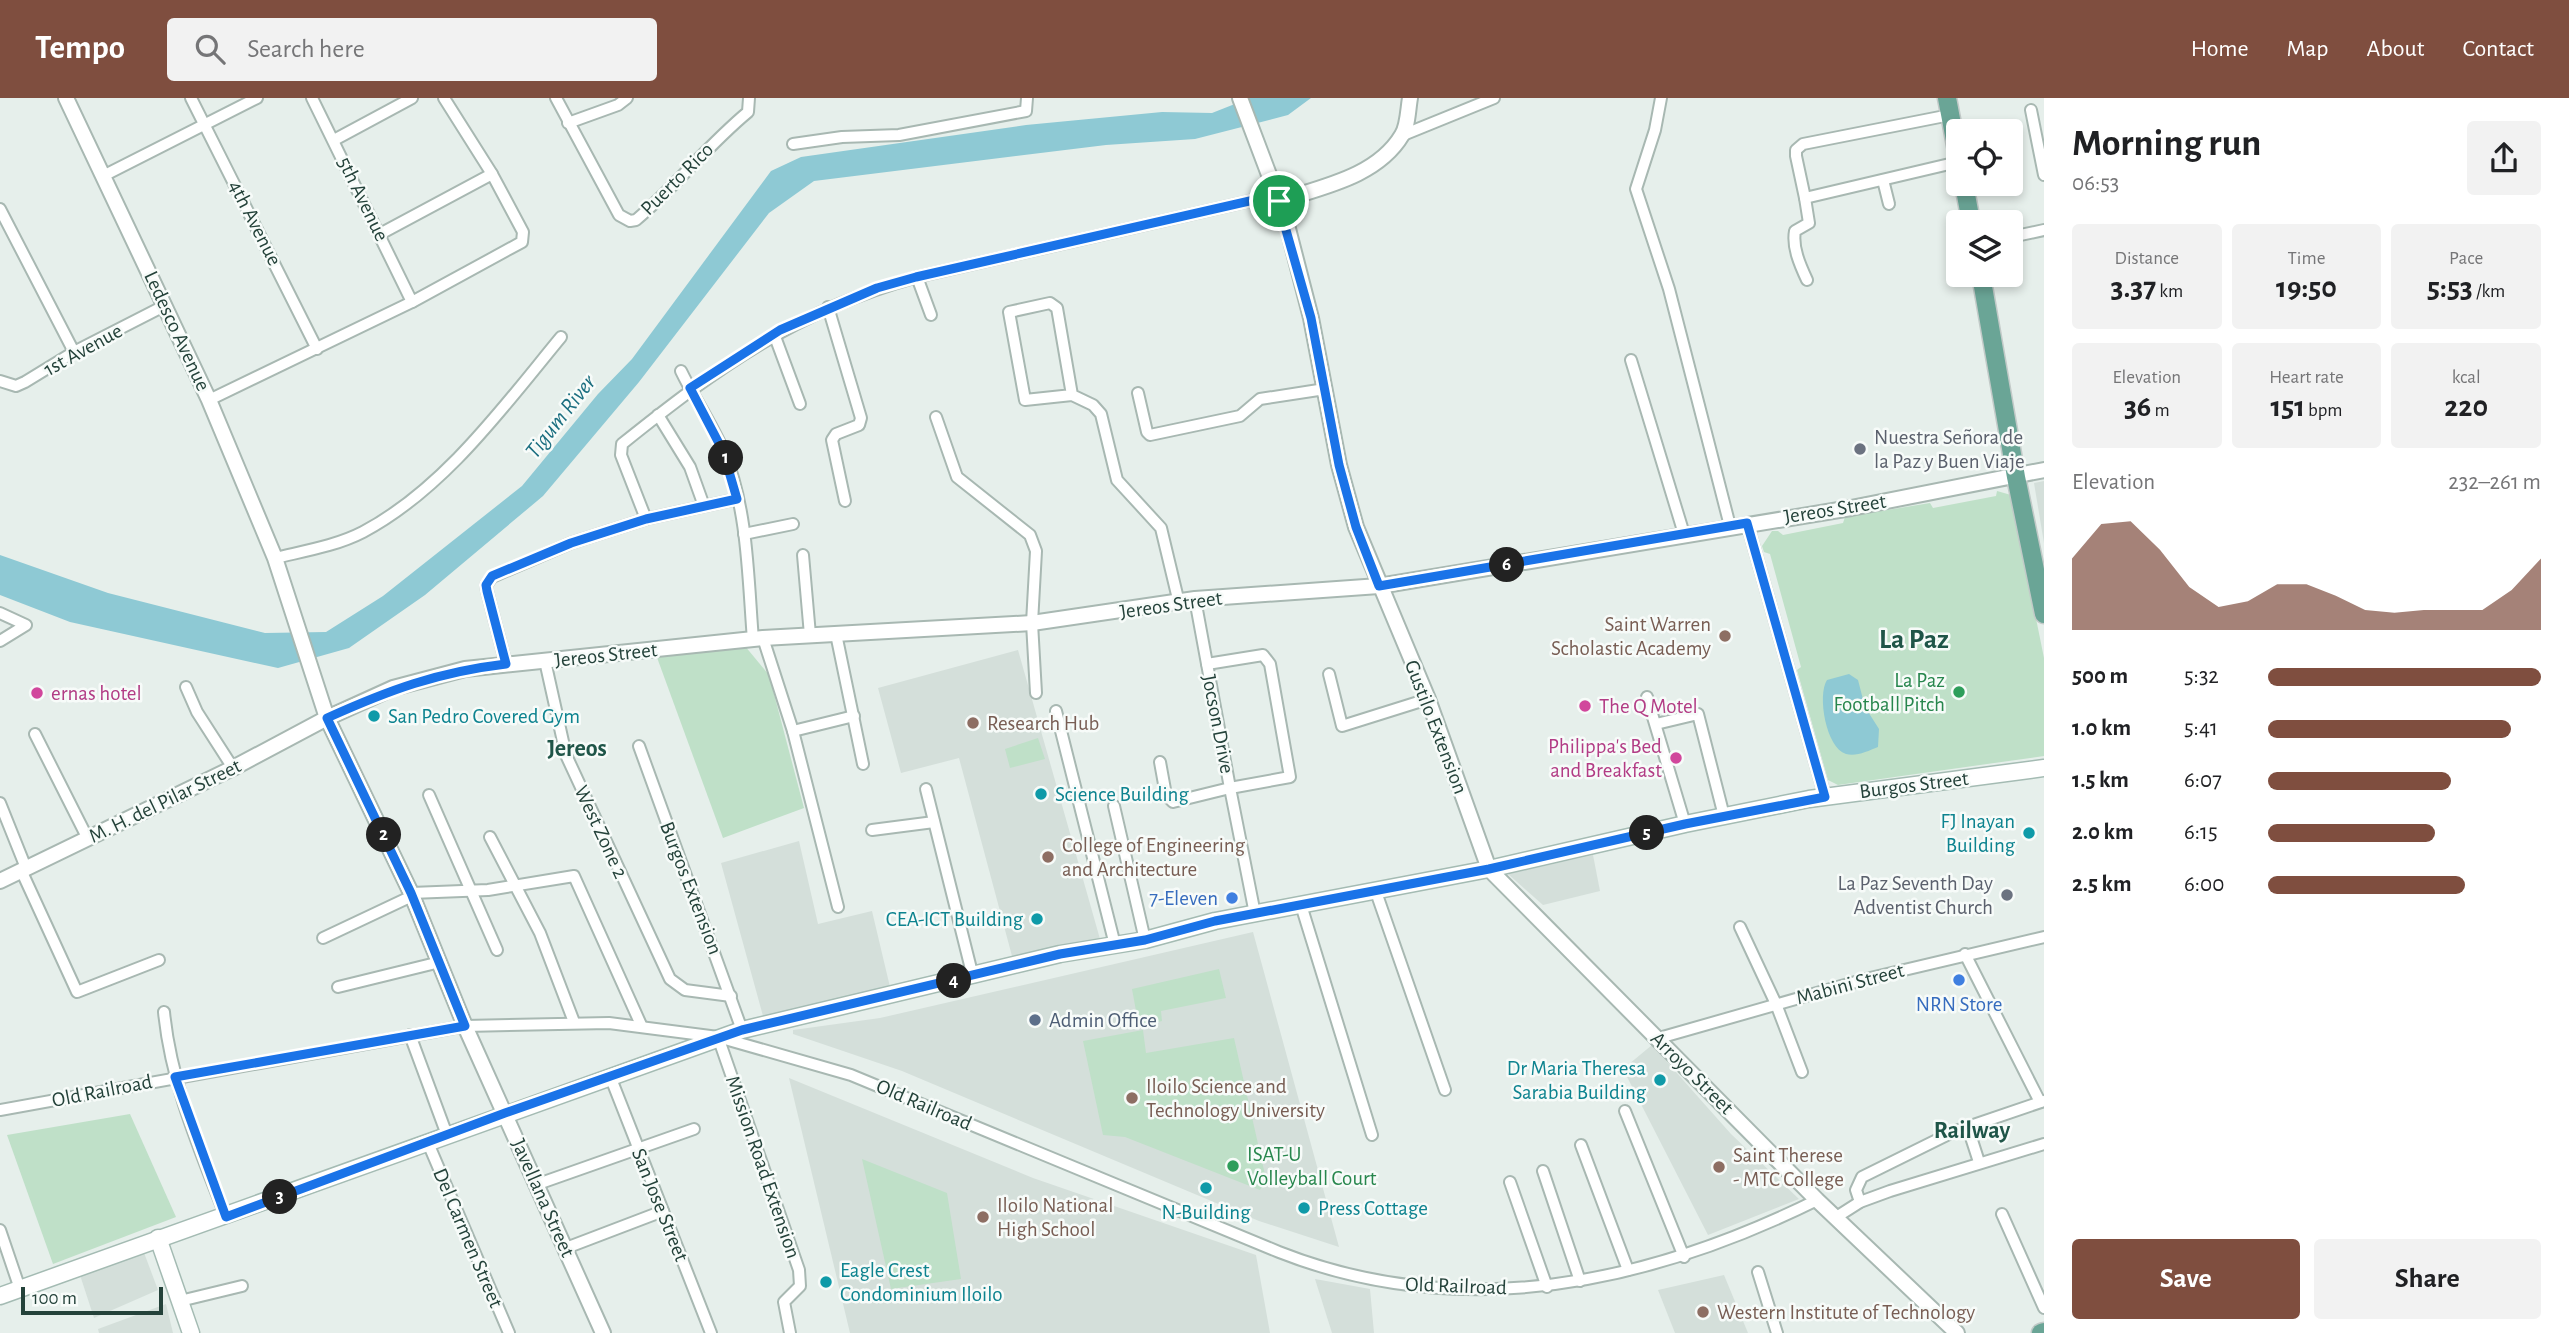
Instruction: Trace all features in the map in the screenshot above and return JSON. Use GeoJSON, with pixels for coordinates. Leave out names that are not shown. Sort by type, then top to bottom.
{"type":"FeatureCollection","features":[{"type":"Feature","properties":{"kind":"main road"},"geometry":{"type":"LineString","coordinates":[[1983,287],[2015,477],[2044,614]]}},
{"type":"Feature","properties":{"kind":"main road","name":"Burgos Street"},"geometry":{"type":"LineString","coordinates":[[0,1296],[742,1030],[973,977],[1060,954],[1145,940],[1215,921],[1489,869],[1724,816],[1825,797],[2044,768]]}},
{"type":"Feature","properties":{"kind":"main road"},"geometry":{"type":"LineString","coordinates":[[158,1238],[191,1333]]}},
{"type":"Feature","properties":{"kind":"street","name":"Ledesco Avenue"},"geometry":{"type":"LineString","coordinates":[[66,98],[209,400],[277,563],[316,688]]}},
{"type":"Feature","properties":{"kind":"street","name":"4th Avenue"},"geometry":{"type":"LineString","coordinates":[[191,98],[317,349]]}},
{"type":"Feature","properties":{"kind":"street"},"geometry":{"type":"LineString","coordinates":[[105,176],[257,98]]}},
{"type":"Feature","properties":{"kind":"street","name":"5th Avenue"},"geometry":{"type":"LineString","coordinates":[[312,98],[412,302]]}},
{"type":"Feature","properties":{"kind":"street"},"geometry":{"type":"LineString","coordinates":[[334,140],[412,98]]}},
{"type":"Feature","properties":{"kind":"street"},"geometry":{"type":"LineString","coordinates":[[209,400],[412,302],[519,246],[523,232],[492,174],[444,98]]}},
{"type":"Feature","properties":{"kind":"street","name":"Puerto Rico"},"geometry":{"type":"LineString","coordinates":[[556,98],[619,215],[630,221],[636,220],[671,190],[715,140],[748,112],[749,98]]}},
{"type":"Feature","properties":{"kind":"street"},"geometry":{"type":"LineString","coordinates":[[568,123],[618,105],[627,98]]}},
{"type":"Feature","properties":{"kind":"street"},"geometry":{"type":"LineString","coordinates":[[793,144],[842,137],[899,135],[964,125],[1026,111],[1027,98]]}},
{"type":"Feature","properties":{"kind":"street","name":"Gustilo Extension"},"geometry":{"type":"LineString","coordinates":[[1240,98],[1278,198],[1311,318],[1339,465],[1356,527],[1428,699],[1489,869]]}},
{"type":"Feature","properties":{"kind":"street"},"geometry":{"type":"LineString","coordinates":[[1403,135],[1410,98]]}},
{"type":"Feature","properties":{"kind":"street"},"geometry":{"type":"LineString","coordinates":[[646,519],[619,450],[622,444],[690,388],[774,334],[828,307],[916,277],[1278,198],[1353,176],[1380,157],[1403,135],[1494,98]]}},
{"type":"Feature","properties":{"kind":"street"},"geometry":{"type":"LineString","coordinates":[[1661,98],[1655,130],[1636,189],[1670,289],[1730,526]]}},
{"type":"Feature","properties":{"kind":"street"},"geometry":{"type":"LineString","coordinates":[[1807,280],[1799,263],[1793,236],[1795,231],[1809,223],[1796,156],[1798,147],[1949,107]]}},
{"type":"Feature","properties":{"kind":"street"},"geometry":{"type":"LineString","coordinates":[[2031,110],[2044,175]]}},
{"type":"Feature","properties":{"kind":"street"},"geometry":{"type":"LineString","coordinates":[[1805,198],[1946,165]]}},
{"type":"Feature","properties":{"kind":"street"},"geometry":{"type":"LineString","coordinates":[[380,234],[492,174]]}},
{"type":"Feature","properties":{"kind":"street"},"geometry":{"type":"LineString","coordinates":[[1883,180],[1889,204]]}},
{"type":"Feature","properties":{"kind":"street"},"geometry":{"type":"LineString","coordinates":[[0,209],[74,352]]}},
{"type":"Feature","properties":{"kind":"street"},"geometry":{"type":"LineString","coordinates":[[2023,234],[2044,230]]}},
{"type":"Feature","properties":{"kind":"street"},"geometry":{"type":"LineString","coordinates":[[916,277],[930,315]]}},
{"type":"Feature","properties":{"kind":"street"},"geometry":{"type":"LineString","coordinates":[[1072,395],[1057,308],[1049,303],[1009,312],[1025,400],[1072,395],[1093,405],[1101,414],[1117,480],[1161,528],[1179,603]]}},
{"type":"Feature","properties":{"kind":"street","name":"1st Avenue"},"geometry":{"type":"LineString","coordinates":[[0,381],[16,386],[25,382],[74,352],[164,306]]}},
{"type":"Feature","properties":{"kind":"street"},"geometry":{"type":"LineString","coordinates":[[828,307],[862,418],[859,425],[836,434],[832,440],[845,501]]}},
{"type":"Feature","properties":{"kind":"street"},"geometry":{"type":"LineString","coordinates":[[774,334],[800,404]]}},
{"type":"Feature","properties":{"kind":"street"},"geometry":{"type":"LineString","coordinates":[[277,563],[351,538],[393,512],[466,448],[561,337]]}},
{"type":"Feature","properties":{"kind":"street"},"geometry":{"type":"LineString","coordinates":[[1631,360],[1684,534]]}},
{"type":"Feature","properties":{"kind":"street"},"geometry":{"type":"LineString","coordinates":[[681,371],[723,451],[744,534],[758,639],[793,731],[838,907]]}},
{"type":"Feature","properties":{"kind":"street"},"geometry":{"type":"LineString","coordinates":[[1138,393],[1150,435],[1240,416],[1260,399],[1325,389]]}},
{"type":"Feature","properties":{"kind":"street"},"geometry":{"type":"LineString","coordinates":[[658,415],[690,467],[704,506]]}},
{"type":"Feature","properties":{"kind":"street"},"geometry":{"type":"LineString","coordinates":[[936,417],[957,477],[1030,536],[1036,551],[1037,574],[1032,623],[1036,693]]}},
{"type":"Feature","properties":{"kind":"street","name":"Jereos Street"},"geometry":{"type":"LineString","coordinates":[[327,718],[393,688],[465,669],[758,639],[1032,623],[1195,599],[1379,586],[1747,523],[1851,508],[2044,470]]}},
{"type":"Feature","properties":{"kind":"street"},"geometry":{"type":"LineString","coordinates":[[506,664],[486,585],[492,576],[571,543],[646,519],[737,499]]}},
{"type":"Feature","properties":{"kind":"street"},"geometry":{"type":"LineString","coordinates":[[1747,523],[1825,797]]}},
{"type":"Feature","properties":{"kind":"street"},"geometry":{"type":"LineString","coordinates":[[744,534],[793,524]]}},
{"type":"Feature","properties":{"kind":"street"},"geometry":{"type":"LineString","coordinates":[[803,555],[810,635]]}},
{"type":"Feature","properties":{"kind":"street","name":"Jocson Drive"},"geometry":{"type":"LineString","coordinates":[[1160,762],[1166,795],[1173,802],[1230,788],[1195,599]]}},
{"type":"Feature","properties":{"kind":"street"},"geometry":{"type":"LineString","coordinates":[[0,613],[26,625],[0,641]]}},
{"type":"Feature","properties":{"kind":"street"},"geometry":{"type":"LineString","coordinates":[[836,634],[863,764]]}},
{"type":"Feature","properties":{"kind":"street"},"geometry":{"type":"LineString","coordinates":[[1206,664],[1266,656],[1275,691],[1290,777],[1230,788],[1255,914]]}},
{"type":"Feature","properties":{"kind":"street","name":"West Zone 2"},"geometry":{"type":"LineString","coordinates":[[545,662],[566,755],[670,979],[685,990],[732,996]]}},
{"type":"Feature","properties":{"kind":"street"},"geometry":{"type":"LineString","coordinates":[[1329,674],[1342,726],[1428,699]]}},
{"type":"Feature","properties":{"kind":"street"},"geometry":{"type":"LineString","coordinates":[[186,687],[197,712],[233,768]]}},
{"type":"Feature","properties":{"kind":"street","name":"Javellana Street"},"geometry":{"type":"LineString","coordinates":[[316,688],[327,718],[412,895],[465,1026],[603,1333]]}},
{"type":"Feature","properties":{"kind":"street"},"geometry":{"type":"LineString","coordinates":[[1647,697],[1685,824]]}},
{"type":"Feature","properties":{"kind":"street"},"geometry":{"type":"LineString","coordinates":[[1056,712],[1115,945]]}},
{"type":"Feature","properties":{"kind":"street"},"geometry":{"type":"LineString","coordinates":[[1656,724],[1698,714],[1724,816]]}},
{"type":"Feature","properties":{"kind":"street"},"geometry":{"type":"LineString","coordinates":[[793,731],[854,716]]}},
{"type":"Feature","properties":{"kind":"street","name":"M. H. del Pilar Street"},"geometry":{"type":"LineString","coordinates":[[0,881],[233,768],[327,718]]}},
{"type":"Feature","properties":{"kind":"street"},"geometry":{"type":"LineString","coordinates":[[35,734],[88,839]]}},
{"type":"Feature","properties":{"kind":"street","name":"Burgos Extension"},"geometry":{"type":"LineString","coordinates":[[639,746],[656,799],[732,996],[742,1030]]}},
{"type":"Feature","properties":{"kind":"street"},"geometry":{"type":"LineString","coordinates":[[926,789],[973,977]]}},
{"type":"Feature","properties":{"kind":"street"},"geometry":{"type":"LineString","coordinates":[[429,795],[473,890],[497,950]]}},
{"type":"Feature","properties":{"kind":"street"},"geometry":{"type":"LineString","coordinates":[[0,803],[23,869],[77,992],[159,960]]}},
{"type":"Feature","properties":{"kind":"street"},"geometry":{"type":"LineString","coordinates":[[1114,806],[1145,940]]}},
{"type":"Feature","properties":{"kind":"street"},"geometry":{"type":"LineString","coordinates":[[872,830],[934,822]]}},
{"type":"Feature","properties":{"kind":"street"},"geometry":{"type":"LineString","coordinates":[[490,836],[540,933],[574,1022]]}},
{"type":"Feature","properties":{"kind":"street","name":"Arroyo Street"},"geometry":{"type":"LineString","coordinates":[[1489,869],[1818,1200],[1838,1216],[1957,1333]]}},
{"type":"Feature","properties":{"kind":"street"},"geometry":{"type":"LineString","coordinates":[[323,938],[412,895],[516,886],[574,876],[642,1027]]}},
{"type":"Feature","properties":{"kind":"street"},"geometry":{"type":"LineString","coordinates":[[1376,891],[1445,1090]]}},
{"type":"Feature","properties":{"kind":"street"},"geometry":{"type":"LineString","coordinates":[[1301,905],[1372,1135]]}},
{"type":"Feature","properties":{"kind":"street"},"geometry":{"type":"LineString","coordinates":[[1740,927],[1776,1004],[1802,1072]]}},
{"type":"Feature","properties":{"kind":"street","name":"Mabini Street"},"geometry":{"type":"LineString","coordinates":[[1659,1038],[1965,954],[2044,937]]}},
{"type":"Feature","properties":{"kind":"street"},"geometry":{"type":"LineString","coordinates":[[1860,1202],[1856,1190],[1862,1177],[1953,1132],[2042,1101],[1965,954]]}},
{"type":"Feature","properties":{"kind":"street"},"geometry":{"type":"LineString","coordinates":[[338,987],[440,962]]}},
{"type":"Feature","properties":{"kind":"street"},"geometry":{"type":"LineString","coordinates":[[164,1012],[167,1047],[175,1077],[226,1217]]}},
{"type":"Feature","properties":{"kind":"street","name":"Old Railroad"},"geometry":{"type":"LineString","coordinates":[[0,1111],[465,1026],[574,1022],[642,1027],[718,1038],[851,1075],[1334,1272],[1374,1281],[1448,1289],[1547,1287],[1580,1281],[1684,1257],[1818,1200]]}},
{"type":"Feature","properties":{"kind":"street"},"geometry":{"type":"LineString","coordinates":[[410,1035],[447,1135]]}},
{"type":"Feature","properties":{"kind":"street","name":"Mission Road Extension"},"geometry":{"type":"LineString","coordinates":[[718,1038],[799,1270],[800,1286],[784,1302],[790,1333]]}},
{"type":"Feature","properties":{"kind":"street","name":"San Jose Street"},"geometry":{"type":"LineString","coordinates":[[610,1076],[711,1333]]}},
{"type":"Feature","properties":{"kind":"street"},"geometry":{"type":"LineString","coordinates":[[1625,1111],[1684,1257]]}},
{"type":"Feature","properties":{"kind":"street"},"geometry":{"type":"LineString","coordinates":[[1968,1128],[1979,1162]]}},
{"type":"Feature","properties":{"kind":"street"},"geometry":{"type":"LineString","coordinates":[[538,1184],[694,1129]]}},
{"type":"Feature","properties":{"kind":"street","name":"Del Carmen Street"},"geometry":{"type":"LineString","coordinates":[[428,1143],[509,1333]]}},
{"type":"Feature","properties":{"kind":"street"},"geometry":{"type":"LineString","coordinates":[[1838,1216],[1860,1202],[1979,1162],[2044,1144]]}},
{"type":"Feature","properties":{"kind":"street"},"geometry":{"type":"LineString","coordinates":[[1581,1145],[1628,1270]]}},
{"type":"Feature","properties":{"kind":"street"},"geometry":{"type":"LineString","coordinates":[[1543,1171],[1580,1281]]}},
{"type":"Feature","properties":{"kind":"street"},"geometry":{"type":"LineString","coordinates":[[1510,1182],[1547,1287]]}},
{"type":"Feature","properties":{"kind":"street"},"geometry":{"type":"LineString","coordinates":[[566,1248],[663,1212]]}},
{"type":"Feature","properties":{"kind":"street"},"geometry":{"type":"LineString","coordinates":[[2002,1214],[2044,1308]]}},
{"type":"Feature","properties":{"kind":"street"},"geometry":{"type":"LineString","coordinates":[[0,1230],[20,1289]]}},
{"type":"Feature","properties":{"kind":"street"},"geometry":{"type":"LineString","coordinates":[[1758,1272],[1777,1333]]}},
{"type":"Feature","properties":{"kind":"street"},"geometry":{"type":"LineString","coordinates":[[180,1301],[242,1286]]}},
{"type":"Feature","properties":{"kind":"shaded area"},"geometry":{"type":"Polygon","coordinates":[[[2044,481],[2044,543],[2034,483],[2044,481]]]}},
{"type":"Feature","properties":{"kind":"shaded area"},"geometry":{"type":"Polygon","coordinates":[[[1018,650],[1100,939],[1012,956],[959,758],[901,773],[878,688],[1018,650]]]}},
{"type":"Feature","properties":{"kind":"shaded area"},"geometry":{"type":"Polygon","coordinates":[[[799,841],[818,924],[872,911],[890,987],[763,1016],[721,863],[799,841]]]}},
{"type":"Feature","properties":{"kind":"shaded area"},"geometry":{"type":"Polygon","coordinates":[[[1593,855],[1600,891],[1543,905],[1508,874],[1593,855]]]}},
{"type":"Feature","properties":{"kind":"shaded area","name":"Iloilo Science and Technology University"},"geometry":{"type":"Polygon","coordinates":[[[1253,932],[1339,1247],[1259,1221],[902,1071],[793,1034],[793,1030],[880,1018],[1253,932]]]}},
{"type":"Feature","properties":{"kind":"shaded area","name":"Saint Therese - MTC College"},"geometry":{"type":"Polygon","coordinates":[[[1652,1045],[1731,1134],[1799,1199],[1708,1235],[1623,1069],[1652,1045]]]}},
{"type":"Feature","properties":{"kind":"shaded area","name":"Iloilo National High School"},"geometry":{"type":"Polygon","coordinates":[[[789,1078],[1033,1178],[1256,1255],[1270,1333],[850,1333],[789,1078]]]}},
{"type":"Feature","properties":{"kind":"shaded area"},"geometry":{"type":"Polygon","coordinates":[[[143,1250],[158,1290],[94,1318],[80,1275],[143,1250]]]}},
{"type":"Feature","properties":{"kind":"shaded area","name":"Western Institute of Technology"},"geometry":{"type":"Polygon","coordinates":[[[1724,1275],[1748,1333],[1675,1333],[1658,1290],[1724,1275]]]}},
{"type":"Feature","properties":{"kind":"shaded area"},"geometry":{"type":"Polygon","coordinates":[[[1315,1279],[1370,1289],[1374,1333],[1332,1333],[1315,1279]]]}},
{"type":"Feature","properties":{"kind":"shaded area"},"geometry":{"type":"Polygon","coordinates":[[[166,1304],[173,1333],[99,1333],[98,1329],[166,1304]]]}},
{"type":"Feature","properties":{"kind":"green space"},"geometry":{"type":"Polygon","coordinates":[[[1997,491],[2011,495],[2044,658],[2044,756],[1838,785],[1828,780],[1797,670],[1801,667],[1770,554],[1764,552],[1762,546],[1772,531],[1783,535],[1843,523],[1845,517],[1930,503],[1933,508],[1996,496],[1997,491]]]}},
{"type":"Feature","properties":{"kind":"green space"},"geometry":{"type":"Polygon","coordinates":[[[740,640],[769,675],[804,808],[723,838],[655,652],[740,640]]]}},
{"type":"Feature","properties":{"kind":"green space"},"geometry":{"type":"Polygon","coordinates":[[[1038,738],[1045,759],[1010,768],[1005,749],[1038,738]]]}},
{"type":"Feature","properties":{"kind":"green space"},"geometry":{"type":"Polygon","coordinates":[[[1219,969],[1226,998],[1161,1011],[1162,1021],[1139,1027],[1132,989],[1219,969]]]}},
{"type":"Feature","properties":{"kind":"green space"},"geometry":{"type":"Polygon","coordinates":[[[1143,1030],[1146,1053],[1234,1038],[1266,1179],[1260,1190],[1125,1137],[1103,1135],[1083,1041],[1143,1030]]]}},
{"type":"Feature","properties":{"kind":"green space"},"geometry":{"type":"Polygon","coordinates":[[[130,1114],[176,1217],[53,1264],[7,1135],[130,1114]]]}},
{"type":"Feature","properties":{"kind":"green space"},"geometry":{"type":"Polygon","coordinates":[[[862,1159],[947,1193],[961,1279],[891,1289],[862,1159]]]}},
{"type":"Feature","properties":{"kind":"water"},"geometry":{"type":"Polygon","coordinates":[[[1250,98],[1311,98],[1288,115],[1195,139],[1106,145],[814,181],[769,213],[639,382],[543,496],[425,595],[349,648],[278,668],[70,622],[0,595],[0,555],[108,593],[265,633],[326,632],[383,596],[522,486],[598,394],[632,359],[771,171],[801,157],[1026,125],[1162,112],[1212,113],[1250,98]]]}},
{"type":"Feature","properties":{"kind":"water"},"geometry":{"type":"Polygon","coordinates":[[[1849,674],[1858,680],[1865,707],[1879,729],[1878,747],[1854,755],[1839,750],[1833,742],[1823,708],[1827,680],[1849,674]]]}},
{"type":"Feature","properties":{"kind":"place","name":"Nuestra Señora de la Paz y Buen Viaje"},"geometry":{"type":"Point","coordinates":[1860,449]}},
{"type":"Feature","properties":{"kind":"place","name":"Saint Warren Scholastic Academy"},"geometry":{"type":"Point","coordinates":[1725,636]}},
{"type":"Feature","properties":{"kind":"place","name":"La Paz Football Pitch"},"geometry":{"type":"Point","coordinates":[1959,692]}},
{"type":"Feature","properties":{"kind":"place","name":"ernas hotel"},"geometry":{"type":"Point","coordinates":[37,693]}},
{"type":"Feature","properties":{"kind":"place","name":"The Q Motel"},"geometry":{"type":"Point","coordinates":[1585,706]}},
{"type":"Feature","properties":{"kind":"place","name":"San Pedro Covered Gym"},"geometry":{"type":"Point","coordinates":[374,716]}},
{"type":"Feature","properties":{"kind":"place","name":"Research Hub"},"geometry":{"type":"Point","coordinates":[973,723]}},
{"type":"Feature","properties":{"kind":"place","name":"Philippa's Bed and Breakfast"},"geometry":{"type":"Point","coordinates":[1676,758]}},
{"type":"Feature","properties":{"kind":"place","name":"Science Building"},"geometry":{"type":"Point","coordinates":[1041,794]}},
{"type":"Feature","properties":{"kind":"place","name":"FJ Inayan Building"},"geometry":{"type":"Point","coordinates":[2029,833]}},
{"type":"Feature","properties":{"kind":"place","name":"College of Engineering and Architecture"},"geometry":{"type":"Point","coordinates":[1048,857]}},
{"type":"Feature","properties":{"kind":"place","name":"La Paz Seventh Day Adventist Church"},"geometry":{"type":"Point","coordinates":[2007,895]}},
{"type":"Feature","properties":{"kind":"place","name":"7-Eleven"},"geometry":{"type":"Point","coordinates":[1232,898]}},
{"type":"Feature","properties":{"kind":"place","name":"CEA-ICT Building"},"geometry":{"type":"Point","coordinates":[1037,919]}},
{"type":"Feature","properties":{"kind":"place","name":"NRN Store"},"geometry":{"type":"Point","coordinates":[1959,980]}},
{"type":"Feature","properties":{"kind":"place","name":"Admin Office"},"geometry":{"type":"Point","coordinates":[1035,1020]}},
{"type":"Feature","properties":{"kind":"place","name":"Dr Maria Theresa Sarabia Building"},"geometry":{"type":"Point","coordinates":[1660,1080]}},
{"type":"Feature","properties":{"kind":"place","name":"Iloilo Science and Technology University"},"geometry":{"type":"Point","coordinates":[1132,1098]}},
{"type":"Feature","properties":{"kind":"place","name":"ISAT-U Volleyball Court"},"geometry":{"type":"Point","coordinates":[1233,1166]}},
{"type":"Feature","properties":{"kind":"place","name":"Saint Therese - MTC College"},"geometry":{"type":"Point","coordinates":[1719,1167]}},
{"type":"Feature","properties":{"kind":"place","name":"N-Building"},"geometry":{"type":"Point","coordinates":[1206,1188]}},
{"type":"Feature","properties":{"kind":"place","name":"Press Cottage"},"geometry":{"type":"Point","coordinates":[1304,1208]}},
{"type":"Feature","properties":{"kind":"place","name":"Iloilo National High School"},"geometry":{"type":"Point","coordinates":[983,1217]}},
{"type":"Feature","properties":{"kind":"place","name":"Eagle Crest Condominium Iloilo"},"geometry":{"type":"Point","coordinates":[826,1282]}},
{"type":"Feature","properties":{"kind":"place","name":"Western Institute of Technology"},"geometry":{"type":"Point","coordinates":[1703,1312]}},
{"type":"Feature","properties":{"kind":"district","name":"La Paz"},"geometry":{"type":"Point","coordinates":[1914,640]}},
{"type":"Feature","properties":{"kind":"district","name":"Jereos"},"geometry":{"type":"Point","coordinates":[577,749]}},
{"type":"Feature","properties":{"kind":"district","name":"Railway"},"geometry":{"type":"Point","coordinates":[1972,1131]}},
{"type":"Feature","properties":{"kind":"route"},"geometry":{"type":"LineString","coordinates":[[1276,195],[1279,201],[1311,318],[1339,465],[1356,527],[1379,586],[1747,523],[1825,797],[1685,824],[1489,869],[1215,921],[1145,940],[1060,954],[973,977],[742,1030],[505,1113],[226,1217],[175,1077],[465,1026],[411,893],[327,718],[393,688],[465,669],[506,664],[486,585],[492,576],[571,543],[646,519],[737,499],[723,451],[690,388],[780,330],[828,307],[877,288],[916,277],[1276,195]]}},
{"type":"Feature","properties":{"kind":"water label","name":"Tigum River"},"geometry":{"type":"Point","coordinates":[561,417]}}]}
